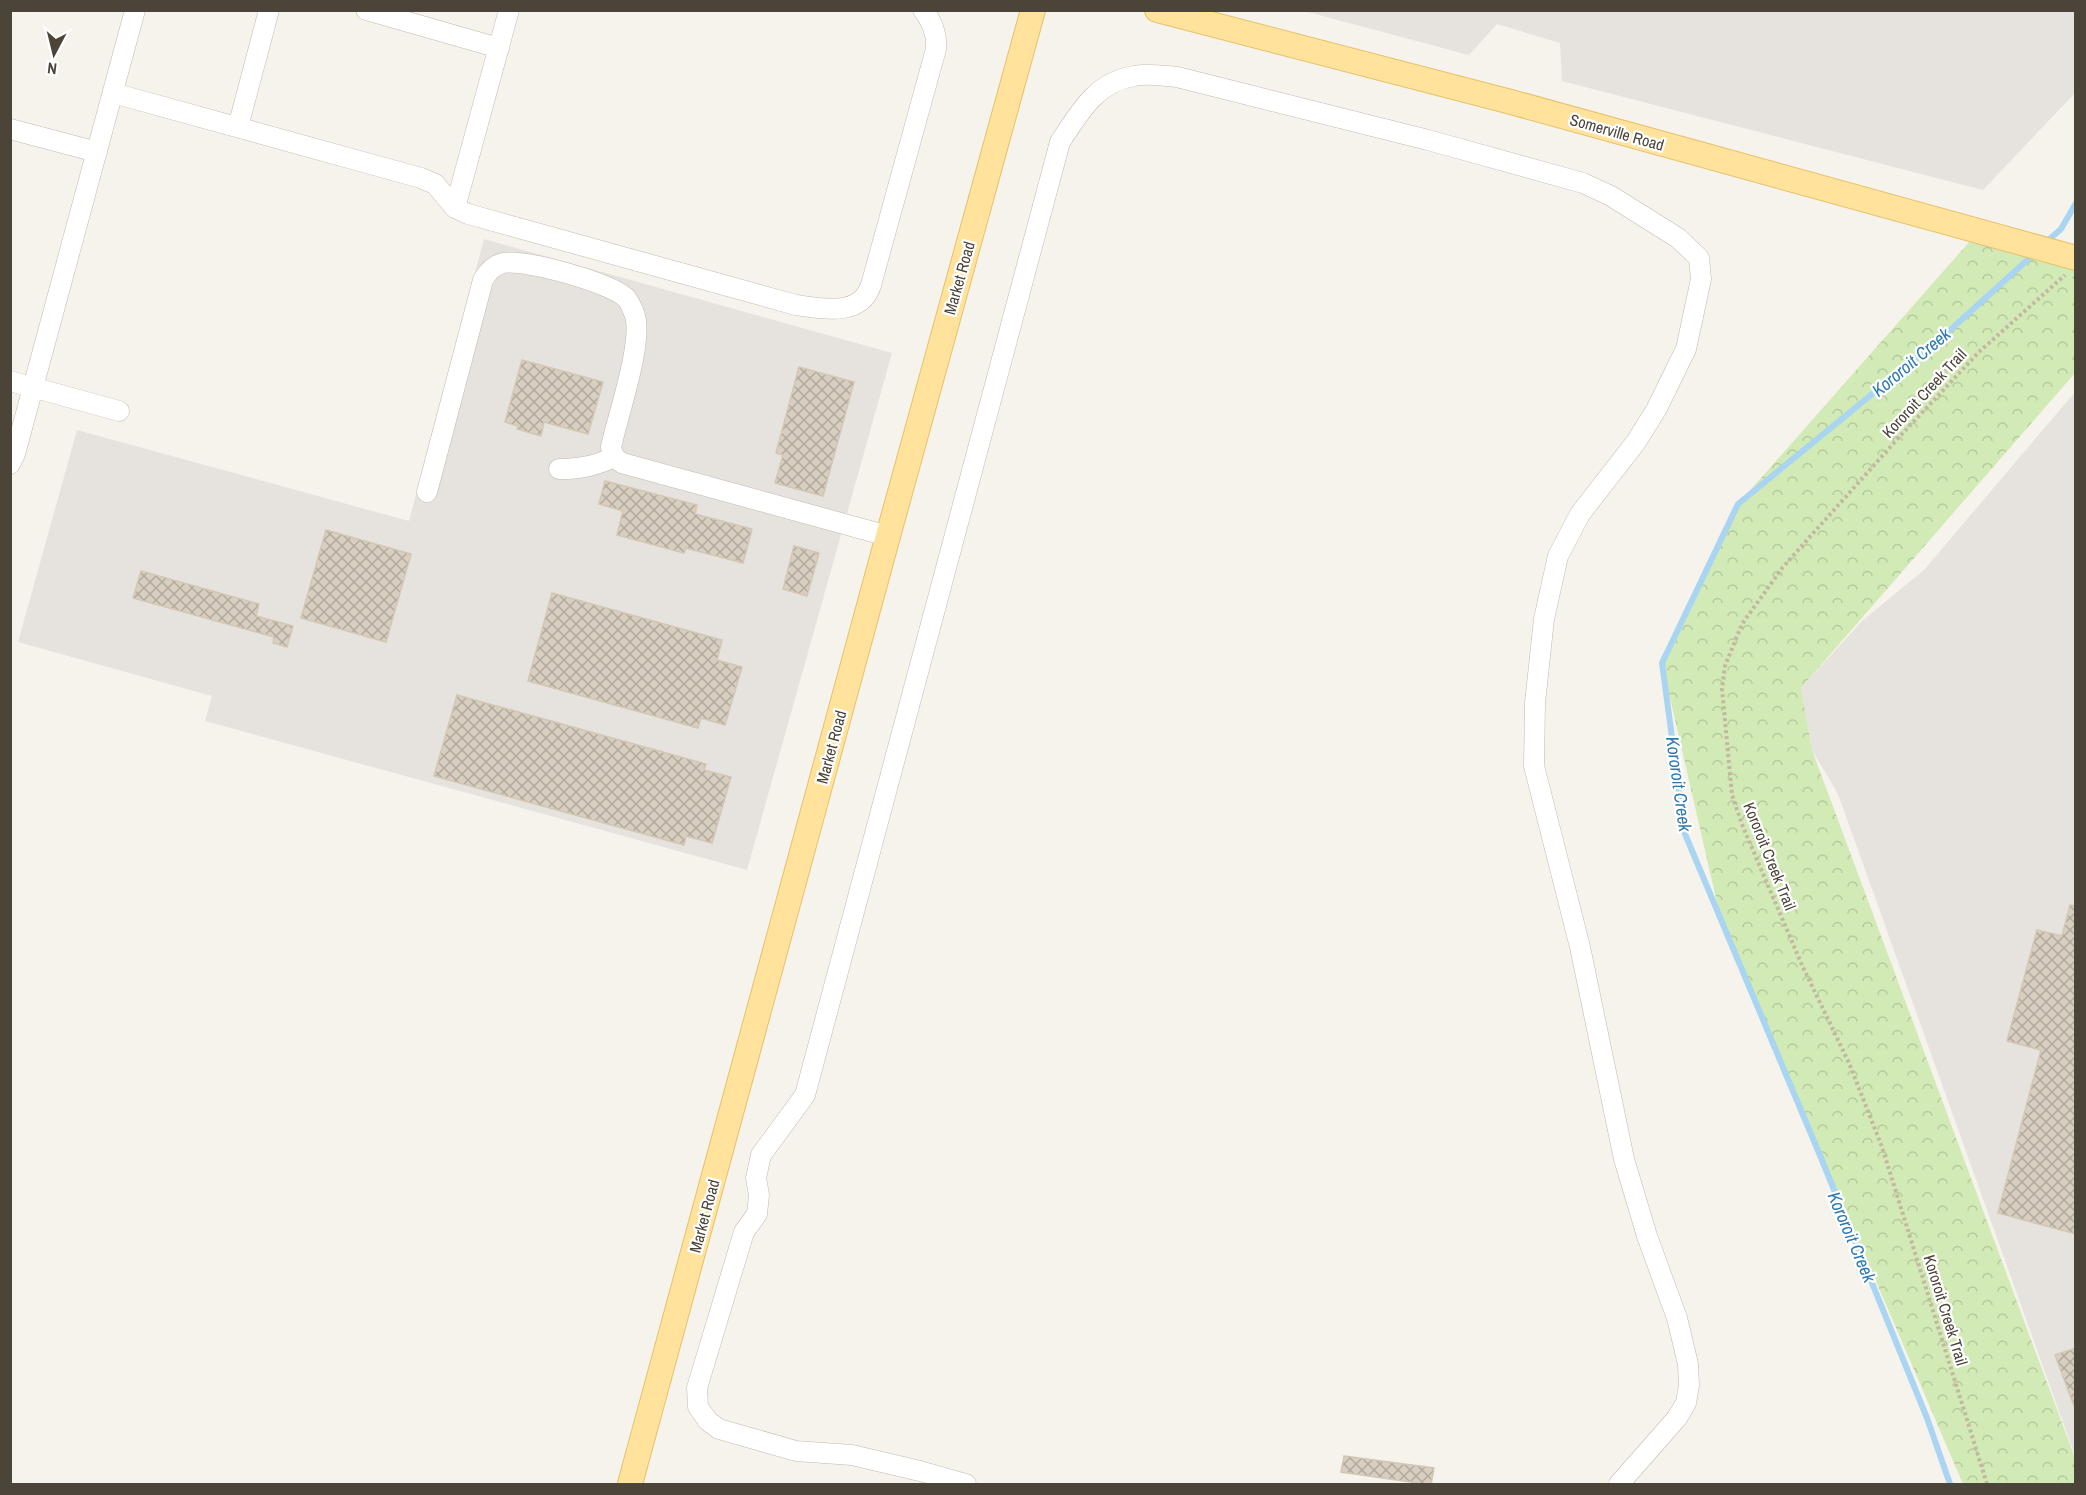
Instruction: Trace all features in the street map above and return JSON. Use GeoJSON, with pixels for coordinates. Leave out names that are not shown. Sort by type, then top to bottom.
{"type":"FeatureCollection","features":[{"type":"Feature","properties":{"kind":"main road","name":"Market Road"},"geometry":{"type":"LineString","coordinates":[[630,1485],[1033,10]]}},
{"type":"Feature","properties":{"kind":"main road","name":"Somerville Road"},"geometry":{"type":"LineString","coordinates":[[1157,10],[1511,102],[1950,225],[2072,265]]}},
{"type":"Feature","properties":{"kind":"street"},"geometry":{"type":"LineString","coordinates":[[10,464],[135,10]]}},
{"type":"Feature","properties":{"kind":"street"},"geometry":{"type":"LineString","coordinates":[[238,127],[269,10]]}},
{"type":"Feature","properties":{"kind":"street"},"geometry":{"type":"LineString","coordinates":[[366,10],[499,48]]}},
{"type":"Feature","properties":{"kind":"street"},"geometry":{"type":"LineString","coordinates":[[455,208],[509,10]]}},
{"type":"Feature","properties":{"kind":"street"},"geometry":{"type":"LineString","coordinates":[[113,93],[421,178],[435,184],[455,208],[468,214],[796,305],[828,309],[849,307],[869,292],[933,60],[935,30],[923,10]]}},
{"type":"Feature","properties":{"kind":"street"},"geometry":{"type":"LineString","coordinates":[[966,1485],[920,1471],[852,1455],[796,1451],[719,1429],[708,1421],[698,1407],[697,1388],[744,1232],[757,1214],[759,1195],[756,1178],[760,1155],[805,1095],[1060,142],[1084,105],[1093,97],[1111,82],[1136,75],[1177,77],[1428,140],[1582,183],[1611,196],[1678,238],[1699,258],[1701,279],[1686,349],[1656,410],[1636,442],[1580,514],[1558,556],[1544,619],[1535,703],[1534,766],[1580,946],[1624,1159],[1647,1236],[1677,1318],[1688,1364],[1689,1385],[1686,1403],[1677,1418],[1619,1485]]}},
{"type":"Feature","properties":{"kind":"street"},"geometry":{"type":"LineString","coordinates":[[10,129],[97,152]]}},
{"type":"Feature","properties":{"kind":"street"},"geometry":{"type":"LineString","coordinates":[[427,492],[483,280],[489,271],[502,263],[527,264],[601,284],[626,298],[635,315],[636,340],[611,447],[614,457],[622,463],[639,469],[888,536]]}},
{"type":"Feature","properties":{"kind":"street"},"geometry":{"type":"LineString","coordinates":[[10,381],[119,411]]}},
{"type":"Feature","properties":{"kind":"street"},"geometry":{"type":"LineString","coordinates":[[559,469],[581,469],[598,465],[614,457]]}},
{"type":"Feature","properties":{"kind":"path","name":"Kororoit Creek Trail"},"geometry":{"type":"LineString","coordinates":[[1987,1485],[1882,1147],[1849,1062],[1802,965],[1743,827],[1732,795],[1722,689],[1725,666],[1742,624],[1784,567],[1901,435],[1979,352],[2072,265]]}},
{"type":"Feature","properties":{"kind":"shaded area"},"geometry":{"type":"Polygon","coordinates":[[[1304,11],[2075,11],[2075,93],[1983,190],[1562,81],[1560,43],[1497,24],[1469,55],[1304,11]]]}},
{"type":"Feature","properties":{"kind":"shaded area"},"geometry":{"type":"Polygon","coordinates":[[[484,239],[892,353],[747,870],[205,721],[212,696],[18,642],[77,430],[409,521],[484,239]]]}},
{"type":"Feature","properties":{"kind":"shaded area"},"geometry":{"type":"Polygon","coordinates":[[[2075,392],[2075,1456],[1838,794],[1812,750],[1801,688],[1862,621],[1924,570],[2075,392]]]}},
{"type":"Feature","properties":{"kind":"green space"},"geometry":{"type":"Polygon","coordinates":[[[1978,232],[2075,258],[2075,373],[1801,688],[1812,750],[2075,1458],[2075,1484],[1963,1484],[1721,920],[1662,663],[1738,504],[1978,232]]]}},
{"type":"Feature","properties":{"kind":"building"},"geometry":{"type":"Polygon","coordinates":[[[522,360],[603,382],[588,434],[544,422],[541,436],[517,429],[518,426],[505,422],[522,360]]]}},
{"type":"Feature","properties":{"kind":"building"},"geometry":{"type":"Polygon","coordinates":[[[799,367],[854,382],[823,496],[775,483],[783,455],[776,453],[799,367]]]}},
{"type":"Feature","properties":{"kind":"building"},"geometry":{"type":"Polygon","coordinates":[[[605,481],[697,505],[695,514],[752,529],[743,563],[686,548],[684,553],[617,535],[623,511],[599,504],[605,481]]]}},
{"type":"Feature","properties":{"kind":"building"},"geometry":{"type":"Polygon","coordinates":[[[326,530],[411,554],[386,642],[301,618],[326,530]]]}},
{"type":"Feature","properties":{"kind":"building"},"geometry":{"type":"Polygon","coordinates":[[[794,546],[819,553],[807,596],[783,589],[794,546]]]}},
{"type":"Feature","properties":{"kind":"building"},"geometry":{"type":"Polygon","coordinates":[[[141,571],[259,604],[256,616],[293,626],[287,647],[273,643],[274,637],[133,598],[141,571]]]}},
{"type":"Feature","properties":{"kind":"building"},"geometry":{"type":"Polygon","coordinates":[[[552,593],[722,640],[717,660],[742,667],[725,725],[701,718],[698,728],[528,681],[552,593]]]}},
{"type":"Feature","properties":{"kind":"building"},"geometry":{"type":"Polygon","coordinates":[[[457,695],[706,764],[704,770],[731,777],[712,843],[686,836],[684,845],[434,776],[457,695]]]}},
{"type":"Feature","properties":{"kind":"building"},"geometry":{"type":"Polygon","coordinates":[[[2070,905],[2076,906],[2076,1234],[1998,1213],[2041,1050],[2007,1041],[2037,930],[2062,936],[2070,905]]]}},
{"type":"Feature","properties":{"kind":"building"},"geometry":{"type":"Polygon","coordinates":[[[2076,1348],[2076,1406],[2074,1406],[2055,1355],[2076,1348]]]}},
{"type":"Feature","properties":{"kind":"building"},"geometry":{"type":"Polygon","coordinates":[[[1344,1456],[1434,1468],[1431,1485],[1341,1472],[1344,1456]]]}},
{"type":"Feature","properties":{"kind":"waterway","name":"Kororoit Creek"},"geometry":{"type":"LineString","coordinates":[[2044,244],[2061,229],[2076,203]]}},
{"type":"Feature","properties":{"kind":"waterway","name":"Kororoit Creek"},"geometry":{"type":"LineString","coordinates":[[1950,1484],[1927,1418],[1819,1153],[1685,834],[1662,663],[1738,504],[1948,332],[2035,253]]}}]}
